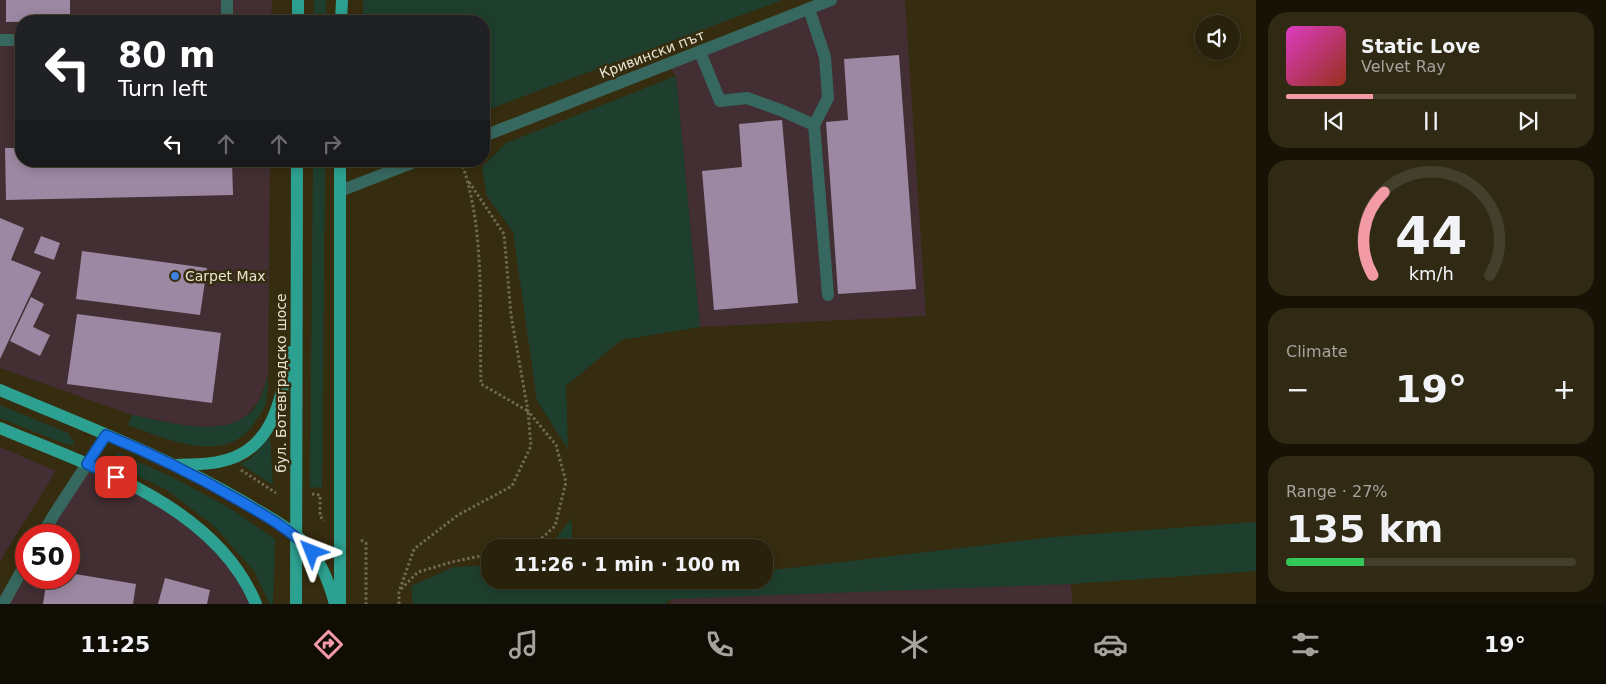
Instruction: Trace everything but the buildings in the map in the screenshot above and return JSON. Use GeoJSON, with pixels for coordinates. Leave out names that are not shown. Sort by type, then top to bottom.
{"type":"FeatureCollection","features":[{"type":"Feature","properties":{"kind":"main road"},"geometry":{"type":"LineString","coordinates":[[298,0],[298,15]]}},
{"type":"Feature","properties":{"kind":"main road"},"geometry":{"type":"LineString","coordinates":[[341,15],[342,0]]}},
{"type":"Feature","properties":{"kind":"main road","name":"бул. Ботевградско шосе"},"geometry":{"type":"LineString","coordinates":[[296,604],[297,167]]}},
{"type":"Feature","properties":{"kind":"main road"},"geometry":{"type":"LineString","coordinates":[[340,167],[340,604]]}},
{"type":"Feature","properties":{"kind":"main road"},"geometry":{"type":"LineString","coordinates":[[176,466],[218,462],[237,456],[266,433],[282,394],[296,323]]}},
{"type":"Feature","properties":{"kind":"main road"},"geometry":{"type":"LineString","coordinates":[[0,390],[176,466],[220,489],[297,536],[312,552],[327,576],[335,604]]}},
{"type":"Feature","properties":{"kind":"main road"},"geometry":{"type":"LineString","coordinates":[[0,428],[116,477],[178,513],[207,535],[223,551],[239,572],[256,604]]}},
{"type":"Feature","properties":{"kind":"street"},"geometry":{"type":"LineString","coordinates":[[227,15],[228,0]]}},
{"type":"Feature","properties":{"kind":"street","name":"Кривински път"},"geometry":{"type":"LineString","coordinates":[[490,134],[832,0]]}},
{"type":"Feature","properties":{"kind":"street"},"geometry":{"type":"LineString","coordinates":[[808,9],[825,57],[828,98],[814,125],[828,295]]}},
{"type":"Feature","properties":{"kind":"street"},"geometry":{"type":"LineString","coordinates":[[0,40],[15,40]]}},
{"type":"Feature","properties":{"kind":"street"},"geometry":{"type":"LineString","coordinates":[[700,52],[720,101],[747,98],[783,110],[814,125]]}},
{"type":"Feature","properties":{"kind":"street"},"geometry":{"type":"LineString","coordinates":[[340,191],[402,167]]}},
{"type":"Feature","properties":{"kind":"street"},"geometry":{"type":"LineString","coordinates":[[48,524],[106,435]]}},
{"type":"Feature","properties":{"kind":"street"},"geometry":{"type":"LineString","coordinates":[[3,604],[15,583]]}},
{"type":"Feature","properties":{"kind":"path"},"geometry":{"type":"LineString","coordinates":[[463,167],[468,180],[478,236],[481,384],[528,411],[556,445],[566,482],[555,526],[541,539]]}},
{"type":"Feature","properties":{"kind":"path"},"geometry":{"type":"LineString","coordinates":[[399,604],[399,592],[414,549],[458,515],[512,486],[531,446],[528,411],[512,315],[504,234],[468,180]]}},
{"type":"Feature","properties":{"kind":"path"},"geometry":{"type":"LineString","coordinates":[[234,466],[276,493]]}},
{"type":"Feature","properties":{"kind":"path"},"geometry":{"type":"LineString","coordinates":[[312,494],[320,495],[320,516],[324,522]]}},
{"type":"Feature","properties":{"kind":"path"},"geometry":{"type":"LineString","coordinates":[[361,540],[366,543],[366,604]]}},
{"type":"Feature","properties":{"kind":"path"},"geometry":{"type":"LineString","coordinates":[[399,592],[418,572],[481,556]]}},
{"type":"Feature","properties":{"kind":"shaded area"},"geometry":{"type":"Polygon","coordinates":[[[0,0],[272,0],[271,15],[15,15],[15,167],[270,167],[268,376],[258,402],[245,417],[228,426],[198,428],[132,415],[0,368],[0,0]]]}},
{"type":"Feature","properties":{"kind":"shaded area"},"geometry":{"type":"Polygon","coordinates":[[[831,0],[905,0],[926,316],[700,327],[676,76],[668,65],[831,0]]]}},
{"type":"Feature","properties":{"kind":"shaded area"},"geometry":{"type":"Polygon","coordinates":[[[0,447],[56,471],[23,524],[15,524],[15,537],[0,561],[0,447]]]}},
{"type":"Feature","properties":{"kind":"shaded area"},"geometry":{"type":"Polygon","coordinates":[[[87,464],[207,535],[254,604],[3,604],[15,583],[15,589],[80,589],[80,524],[49,524],[87,464]]]}},
{"type":"Feature","properties":{"kind":"shaded area"},"geometry":{"type":"Polygon","coordinates":[[[1071,584],[1073,604],[671,604],[671,599],[1071,584]]]}},
{"type":"Feature","properties":{"kind":"green space"},"geometry":{"type":"Polygon","coordinates":[[[314,0],[326,0],[326,15],[314,15],[314,0]]]}},
{"type":"Feature","properties":{"kind":"green space"},"geometry":{"type":"Polygon","coordinates":[[[363,0],[782,0],[490,109],[490,15],[363,15],[363,0]]]}},
{"type":"Feature","properties":{"kind":"green space"},"geometry":{"type":"Polygon","coordinates":[[[676,76],[700,327],[621,340],[566,386],[568,449],[537,401],[513,232],[487,196],[482,167],[490,167],[490,159],[506,143],[676,76]]]}},
{"type":"Feature","properties":{"kind":"green space"},"geometry":{"type":"Polygon","coordinates":[[[313,167],[325,167],[322,488],[310,487],[313,167]]]}},
{"type":"Feature","properties":{"kind":"green space"},"geometry":{"type":"Polygon","coordinates":[[[268,376],[267,399],[263,410],[243,436],[229,443],[213,446],[195,446],[160,437],[128,425],[132,415],[201,427],[218,426],[234,422],[248,414],[259,401],[268,376]]]}},
{"type":"Feature","properties":{"kind":"green space"},"geometry":{"type":"Polygon","coordinates":[[[0,405],[68,433],[75,444],[69,445],[60,442],[0,418],[0,405]]]}},
{"type":"Feature","properties":{"kind":"green space"},"geometry":{"type":"Polygon","coordinates":[[[270,437],[273,485],[240,464],[252,457],[270,437]]]}},
{"type":"Feature","properties":{"kind":"green space"},"geometry":{"type":"Polygon","coordinates":[[[118,453],[174,478],[231,509],[275,539],[273,604],[270,604],[254,571],[213,525],[167,490],[111,463],[118,453]]]}},
{"type":"Feature","properties":{"kind":"green space"},"geometry":{"type":"Polygon","coordinates":[[[571,519],[572,539],[555,539],[571,519]]]}},
{"type":"Feature","properties":{"kind":"green space"},"geometry":{"type":"Polygon","coordinates":[[[1256,522],[1256,571],[1071,584],[671,599],[665,604],[413,604],[411,586],[454,567],[481,566],[481,589],[773,589],[773,570],[1053,537],[1256,522]]]}},
{"type":"Feature","properties":{"kind":"place","name":"Carpet Max"},"geometry":{"type":"Point","coordinates":[175,276]}},
{"type":"Feature","properties":{"kind":"route"},"geometry":{"type":"LineString","coordinates":[[116,477],[87,464],[106,435],[139,448],[220,489],[297,536],[312,552]]}}]}
